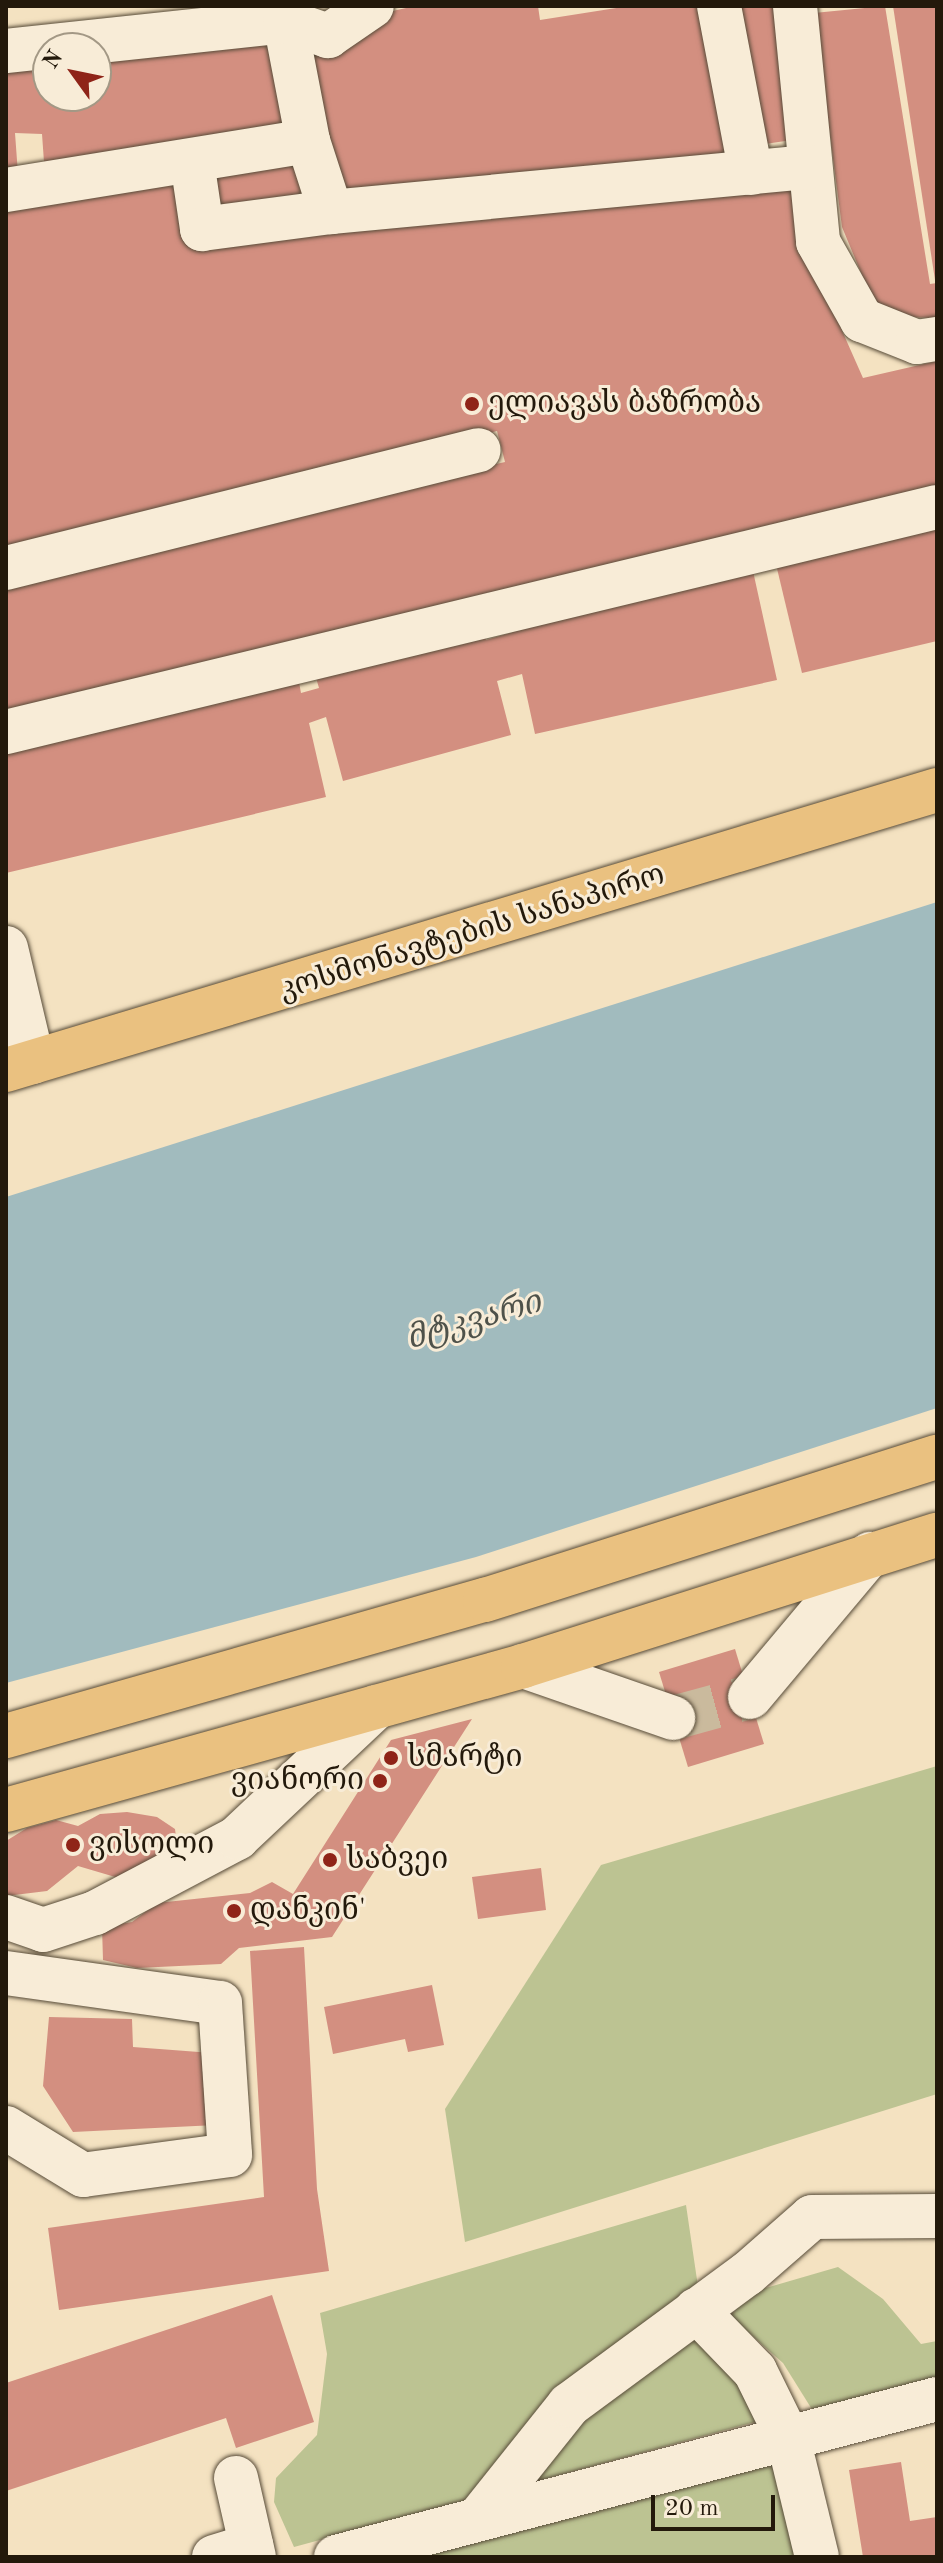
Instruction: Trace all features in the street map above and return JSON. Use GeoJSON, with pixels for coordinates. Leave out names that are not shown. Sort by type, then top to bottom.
{"type":"FeatureCollection","features":[{"type":"Feature","properties":{"kind":"main road","name":"კოსმონავტების სანაპირო"},"geometry":{"type":"LineString","coordinates":[[20,1066],[937,790]]}},
{"type":"Feature","properties":{"kind":"main road"},"geometry":{"type":"LineString","coordinates":[[6,1736],[485,1600],[937,1457]]}},
{"type":"Feature","properties":{"kind":"main road"},"geometry":{"type":"LineString","coordinates":[[6,1810],[523,1666],[937,1535]]}},
{"type":"Feature","properties":{"kind":"lane"},"geometry":{"type":"LineString","coordinates":[[6,51],[284,13],[328,36],[372,6]]}},
{"type":"Feature","properties":{"kind":"lane"},"geometry":{"type":"LineString","coordinates":[[719,6],[749,141],[751,173]]}},
{"type":"Feature","properties":{"kind":"lane"},"geometry":{"type":"LineString","coordinates":[[795,6],[818,242],[862,320],[917,342],[937,339]]}},
{"type":"Feature","properties":{"kind":"lane"},"geometry":{"type":"LineString","coordinates":[[284,13],[308,141],[331,212]]}},
{"type":"Feature","properties":{"kind":"lane"},"geometry":{"type":"LineString","coordinates":[[6,190],[308,141]]}},
{"type":"Feature","properties":{"kind":"lane"},"geometry":{"type":"LineString","coordinates":[[192,161],[202,229],[331,212],[809,167]]}},
{"type":"Feature","properties":{"kind":"lane"},"geometry":{"type":"LineString","coordinates":[[6,568],[479,450]]}},
{"type":"Feature","properties":{"kind":"lane"},"geometry":{"type":"LineString","coordinates":[[6,732],[937,507]]}},
{"type":"Feature","properties":{"kind":"lane"},"geometry":{"type":"LineString","coordinates":[[6,948],[20,1066]]}},
{"type":"Feature","properties":{"kind":"lane"},"geometry":{"type":"LineString","coordinates":[[750,1697],[870,1554]]}},
{"type":"Feature","properties":{"kind":"lane"},"geometry":{"type":"LineString","coordinates":[[523,1666],[673,1718]]}},
{"type":"Feature","properties":{"kind":"lane"},"geometry":{"type":"LineString","coordinates":[[6,1917],[43,1930],[95,1913],[237,1838],[376,1707]]}},
{"type":"Feature","properties":{"kind":"lane"},"geometry":{"type":"LineString","coordinates":[[6,1973],[220,2003],[230,2155],[83,2175],[6,2128]]}},
{"type":"Feature","properties":{"kind":"lane"},"geometry":{"type":"LineString","coordinates":[[478,2519],[569,2405],[747,2274],[812,2217],[937,2216]]}},
{"type":"Feature","properties":{"kind":"lane"},"geometry":{"type":"LineString","coordinates":[[696,2310],[755,2371],[788,2438],[817,2557]]}},
{"type":"Feature","properties":{"kind":"lane"},"geometry":{"type":"LineString","coordinates":[[336,2557],[937,2399]]}},
{"type":"Feature","properties":{"kind":"lane"},"geometry":{"type":"LineString","coordinates":[[236,2478],[240,2553]]}},
{"type":"Feature","properties":{"kind":"green space"},"geometry":{"type":"Polygon","coordinates":[[[937,1766],[937,2094],[465,2242],[445,2109],[601,1865],[937,1766]]]}},
{"type":"Feature","properties":{"kind":"green space"},"geometry":{"type":"Polygon","coordinates":[[[686,2205],[706,2341],[766,2419],[294,2547],[274,2502],[276,2478],[317,2435],[327,2354],[320,2313],[686,2205]]]}},
{"type":"Feature","properties":{"kind":"green space"},"geometry":{"type":"Polygon","coordinates":[[[838,2267],[883,2299],[921,2344],[937,2341],[937,2385],[818,2419],[783,2363],[730,2316],[752,2292],[838,2267]]]}},
{"type":"Feature","properties":{"kind":"green space"},"geometry":{"type":"Polygon","coordinates":[[[775,2461],[799,2557],[404,2557],[775,2461]]]}},
{"type":"Feature","properties":{"kind":"water","name":"მტკვარი"},"geometry":{"type":"Polygon","coordinates":[[[937,902],[937,1408],[476,1557],[6,1683],[6,1197],[937,902]]]}},
{"type":"Feature","properties":{"kind":"building"},"geometry":{"type":"Polygon","coordinates":[[[415,6],[538,6],[540,20],[629,6],[712,6],[745,160],[336,200],[294,33],[415,6]]]}},
{"type":"Feature","properties":{"kind":"building"},"geometry":{"type":"Polygon","coordinates":[[[737,6],[779,6],[792,140],[765,144],[737,6]]]}},
{"type":"Feature","properties":{"kind":"building"},"geometry":{"type":"Polygon","coordinates":[[[885,6],[930,284],[937,283],[937,317],[933,318],[879,316],[842,227],[814,13],[885,6]]]}},
{"type":"Feature","properties":{"kind":"building"},"geometry":{"type":"Polygon","coordinates":[[[893,6],[937,6],[937,280],[935,280],[893,6]]]}},
{"type":"Feature","properties":{"kind":"building"},"geometry":{"type":"Polygon","coordinates":[[[279,37],[288,138],[44,162],[42,134],[15,133],[18,174],[6,177],[6,67],[32,64],[32,112],[112,112],[112,55],[279,37]]]}},
{"type":"Feature","properties":{"kind":"building"},"geometry":{"type":"Polygon","coordinates":[[[311,156],[318,201],[204,217],[197,172],[311,156]]]}},
{"type":"Feature","properties":{"kind":"building"},"geometry":{"type":"Polygon","coordinates":[[[187,167],[194,231],[794,177],[805,247],[863,378],[937,361],[937,497],[6,722],[6,578],[505,462],[497,431],[6,555],[6,201],[187,167]]]}},
{"type":"Feature","properties":{"kind":"building"},"geometry":{"type":"Polygon","coordinates":[[[937,516],[937,641],[802,673],[774,556],[937,516]]]}},
{"type":"Feature","properties":{"kind":"building"},"geometry":{"type":"Polygon","coordinates":[[[751,562],[777,680],[535,734],[522,674],[497,681],[511,735],[343,781],[326,717],[309,723],[326,797],[6,873],[6,740],[297,671],[301,693],[319,688],[314,671],[482,625],[486,640],[513,632],[509,617],[751,562]]]}},
{"type":"Feature","properties":{"kind":"building"},"geometry":{"type":"Polygon","coordinates":[[[735,1649],[764,1744],[688,1767],[659,1672],[735,1649]]]}},
{"type":"Feature","properties":{"kind":"building"},"geometry":{"type":"Polygon","coordinates":[[[472,1719],[332,1937],[239,1948],[221,1964],[137,1968],[103,1960],[102,1927],[132,1922],[157,1903],[250,1893],[272,1882],[293,1894],[391,1740],[472,1719]]]}},
{"type":"Feature","properties":{"kind":"building"},"geometry":{"type":"Polygon","coordinates":[[[127,1812],[157,1817],[175,1829],[178,1852],[122,1879],[78,1866],[47,1891],[6,1896],[6,1841],[27,1828],[56,1820],[78,1826],[100,1814],[127,1812]]]}},
{"type":"Feature","properties":{"kind":"building"},"geometry":{"type":"Polygon","coordinates":[[[541,1868],[546,1910],[478,1919],[472,1877],[541,1868]]]}},
{"type":"Feature","properties":{"kind":"building"},"geometry":{"type":"Polygon","coordinates":[[[304,1947],[317,2189],[329,2271],[59,2310],[48,2228],[264,2197],[250,1951],[304,1947]]]}},
{"type":"Feature","properties":{"kind":"building"},"geometry":{"type":"Polygon","coordinates":[[[432,1985],[444,2045],[408,2052],[405,2039],[333,2054],[324,2007],[432,1985]]]}},
{"type":"Feature","properties":{"kind":"building"},"geometry":{"type":"Polygon","coordinates":[[[49,2017],[132,2019],[133,2047],[212,2053],[216,2125],[73,2132],[43,2086],[49,2017]]]}},
{"type":"Feature","properties":{"kind":"building"},"geometry":{"type":"Polygon","coordinates":[[[272,2295],[314,2422],[236,2448],[226,2418],[6,2491],[6,2383],[272,2295]]]}},
{"type":"Feature","properties":{"kind":"building"},"geometry":{"type":"Polygon","coordinates":[[[901,2462],[910,2521],[937,2517],[937,2557],[863,2557],[849,2470],[901,2462]]]}},
{"type":"Feature","properties":{"kind":"tunnel"},"geometry":{"type":"LineString","coordinates":[[673,1718],[750,1697]]}},
{"type":"Feature","properties":{"kind":"place","name":"ელიავას ბაზრობა"},"geometry":{"type":"Point","coordinates":[472,404]}},
{"type":"Feature","properties":{"kind":"place","name":"სმარტი"},"geometry":{"type":"Point","coordinates":[391,1758]}},
{"type":"Feature","properties":{"kind":"place","name":"ვიანორი"},"geometry":{"type":"Point","coordinates":[380,1781]}},
{"type":"Feature","properties":{"kind":"place","name":"ვისოლი"},"geometry":{"type":"Point","coordinates":[73,1845]}},
{"type":"Feature","properties":{"kind":"place","name":"საბვეი"},"geometry":{"type":"Point","coordinates":[330,1860]}},
{"type":"Feature","properties":{"kind":"place","name":"დანკინ'"},"geometry":{"type":"Point","coordinates":[234,1911]}}]}
